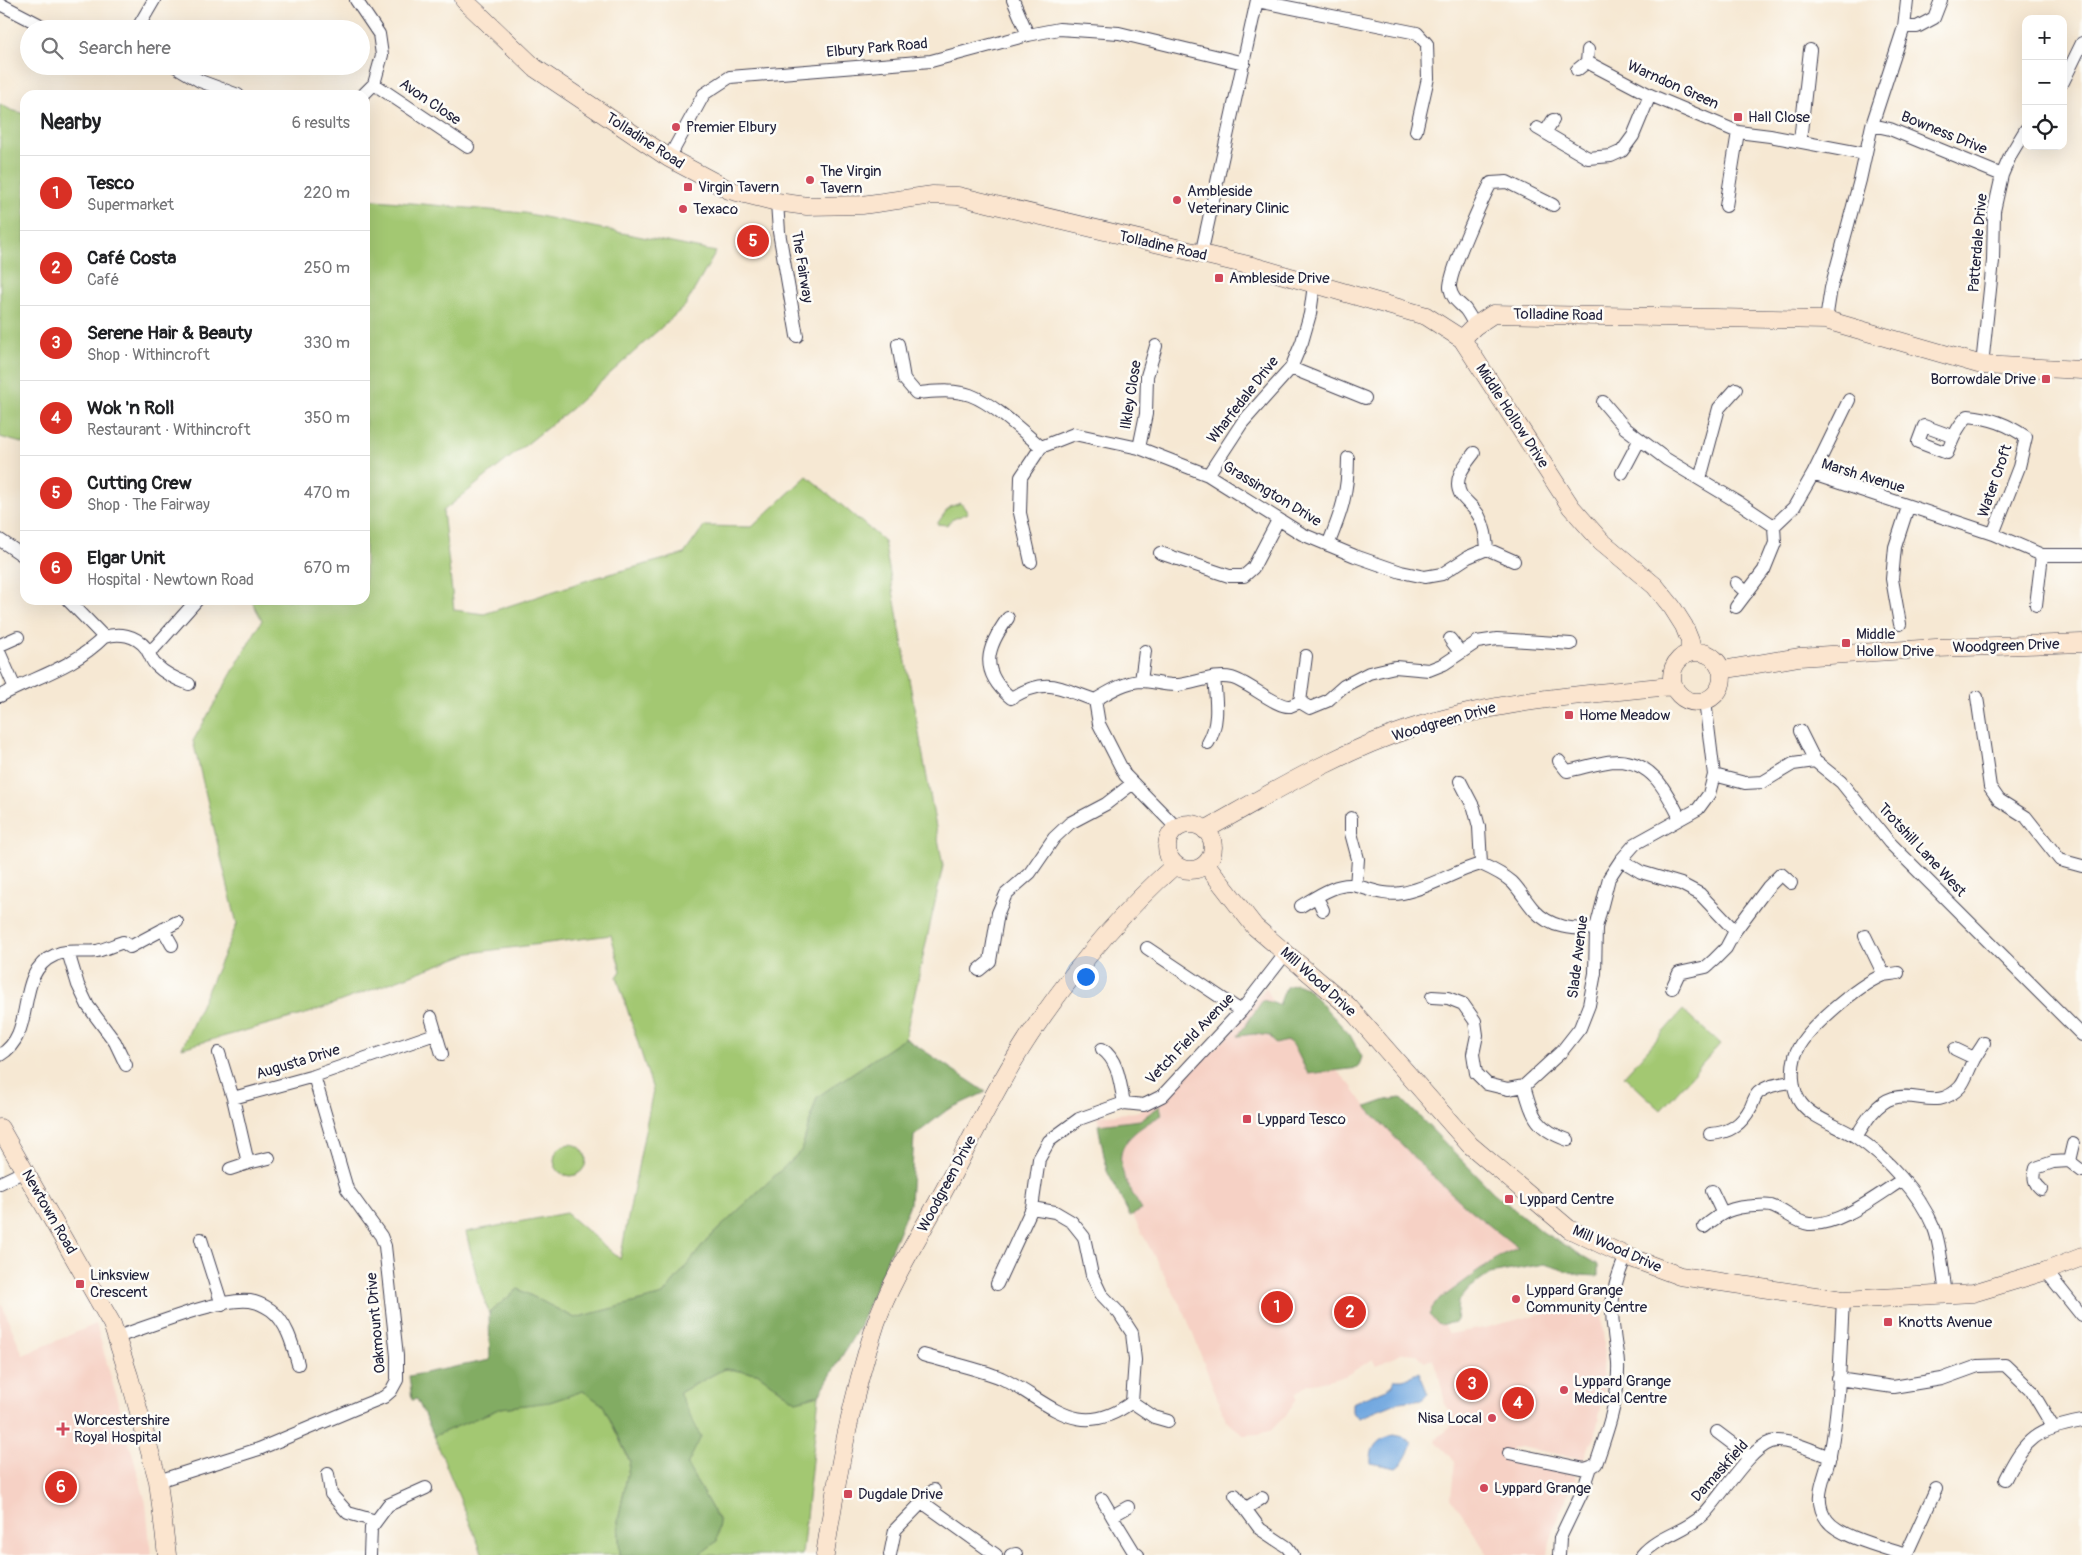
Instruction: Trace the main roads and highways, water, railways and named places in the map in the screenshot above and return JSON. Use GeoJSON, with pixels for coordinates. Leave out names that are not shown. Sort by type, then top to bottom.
{"type":"FeatureCollection","features":[{"type":"Feature","properties":{"kind":"main road","name":"Tolladine Road"},"geometry":{"type":"LineString","coordinates":[[464,0],[535,68],[669,158],[729,190],[777,202],[807,206],[862,205],[933,195],[958,196],[1252,266],[1426,316],[1462,339],[1475,326],[1494,314],[1826,320],[1982,365],[2082,370]]}},
{"type":"Feature","properties":{"kind":"main road","name":"Middle Hollow Drive"},"geometry":{"type":"LineString","coordinates":[[1462,339],[1571,507],[1601,540],[1655,586],[1672,607],[1684,626],[1690,641],[1690,652]]}},
{"type":"Feature","properties":{"kind":"main road","name":"Woodgreen Drive"},"geometry":{"type":"LineString","coordinates":[[1722,670],[1799,657],[1936,648],[2082,643]]}},
{"type":"Feature","properties":{"kind":"main road"},"geometry":{"type":"LineString","coordinates":[[1690,652],[1702,652],[1716,659],[1722,670],[1722,682],[1716,694],[1705,701],[1695,702],[1681,697],[1673,686],[1672,674],[1677,661],[1690,652]]}},
{"type":"Feature","properties":{"kind":"main road","name":"Woodgreen Drive"},"geometry":{"type":"LineString","coordinates":[[1205,830],[1326,763],[1408,729],[1473,711],[1562,695],[1673,686]]}},
{"type":"Feature","properties":{"kind":"main road"},"geometry":{"type":"LineString","coordinates":[[1187,824],[1195,824],[1205,830],[1210,836],[1213,847],[1206,864],[1190,870],[1182,869],[1175,865],[1167,850],[1167,842],[1174,830],[1187,824]]}},
{"type":"Feature","properties":{"kind":"main road","name":"Mill Wood Drive"},"geometry":{"type":"LineString","coordinates":[[1206,864],[1255,927],[1348,1006],[1470,1145],[1569,1229],[1626,1256],[1680,1276],[1843,1300],[1973,1293],[2046,1271],[2082,1257]]}},
{"type":"Feature","properties":{"kind":"main road","name":"Woodgreen Drive"},"geometry":{"type":"LineString","coordinates":[[825,1555],[849,1414],[877,1321],[893,1287],[992,1097],[1039,1020],[1116,923],[1145,891],[1175,865]]}},
{"type":"Feature","properties":{"kind":"main road","name":"Newtown Road"},"geometry":{"type":"LineString","coordinates":[[0,1128],[100,1301],[117,1337],[158,1481],[167,1555]]}},
{"type":"Feature","properties":{"kind":"water"},"geometry":{"type":"Polygon","coordinates":[[[1419,1372],[1428,1394],[1423,1399],[1399,1402],[1359,1418],[1352,1412],[1352,1403],[1387,1389],[1393,1385],[1395,1379],[1404,1379],[1419,1372]]]}},
{"type":"Feature","properties":{"kind":"water"},"geometry":{"type":"Polygon","coordinates":[[[1388,1436],[1404,1437],[1412,1443],[1408,1454],[1401,1463],[1396,1468],[1371,1463],[1372,1452],[1376,1444],[1388,1436]]]}},
{"type":"Feature","properties":{"kind":"place","name":"Hall Close"},"geometry":{"type":"Point","coordinates":[1738,117]}},
{"type":"Feature","properties":{"kind":"place","name":"Premier Elbury"},"geometry":{"type":"Point","coordinates":[676,127]}},
{"type":"Feature","properties":{"kind":"place","name":"The Virgin Tavern"},"geometry":{"type":"Point","coordinates":[810,180]}},
{"type":"Feature","properties":{"kind":"place","name":"Virgin Tavern"},"geometry":{"type":"Point","coordinates":[688,187]}},
{"type":"Feature","properties":{"kind":"place","name":"Ambleside Veterinary Clinic"},"geometry":{"type":"Point","coordinates":[1177,200]}},
{"type":"Feature","properties":{"kind":"place","name":"Texaco"},"geometry":{"type":"Point","coordinates":[683,209]}},
{"type":"Feature","properties":{"kind":"place","name":"Cutting Crew"},"geometry":{"type":"Point","coordinates":[753,241]}},
{"type":"Feature","properties":{"kind":"place","name":"Ambleside Drive"},"geometry":{"type":"Point","coordinates":[1219,278]}},
{"type":"Feature","properties":{"kind":"place","name":"Borrowdale Drive"},"geometry":{"type":"Point","coordinates":[2046,379]}},
{"type":"Feature","properties":{"kind":"place","name":"Middle Hollow Drive"},"geometry":{"type":"Point","coordinates":[1846,643]}},
{"type":"Feature","properties":{"kind":"place","name":"Home Meadow"},"geometry":{"type":"Point","coordinates":[1569,715]}},
{"type":"Feature","properties":{"kind":"place","name":"Lyppard Tesco"},"geometry":{"type":"Point","coordinates":[1247,1119]}},
{"type":"Feature","properties":{"kind":"place","name":"Lyppard Centre"},"geometry":{"type":"Point","coordinates":[1509,1199]}},
{"type":"Feature","properties":{"kind":"place","name":"Linksview Crescent"},"geometry":{"type":"Point","coordinates":[80,1284]}},
{"type":"Feature","properties":{"kind":"place","name":"Lyppard Grange Community Centre"},"geometry":{"type":"Point","coordinates":[1516,1299]}},
{"type":"Feature","properties":{"kind":"place","name":"Tesco"},"geometry":{"type":"Point","coordinates":[1277,1307]}},
{"type":"Feature","properties":{"kind":"place","name":"Café Costa"},"geometry":{"type":"Point","coordinates":[1350,1312]}},
{"type":"Feature","properties":{"kind":"place","name":"Knotts Avenue"},"geometry":{"type":"Point","coordinates":[1888,1322]}},
{"type":"Feature","properties":{"kind":"place","name":"Serene Hair & Beauty"},"geometry":{"type":"Point","coordinates":[1472,1384]}},
{"type":"Feature","properties":{"kind":"place","name":"Lyppard Grange Medical Centre"},"geometry":{"type":"Point","coordinates":[1564,1390]}},
{"type":"Feature","properties":{"kind":"place","name":"Wok 'n Roll"},"geometry":{"type":"Point","coordinates":[1518,1403]}},
{"type":"Feature","properties":{"kind":"place","name":"Nisa Local"},"geometry":{"type":"Point","coordinates":[1492,1418]}},
{"type":"Feature","properties":{"kind":"place","name":"Worcestershire Royal Hospital"},"geometry":{"type":"Point","coordinates":[63,1429]}},
{"type":"Feature","properties":{"kind":"place","name":"Elgar Unit"},"geometry":{"type":"Point","coordinates":[61,1487]}},
{"type":"Feature","properties":{"kind":"place","name":"Lyppard Grange"},"geometry":{"type":"Point","coordinates":[1484,1488]}},
{"type":"Feature","properties":{"kind":"place","name":"Dugdale Drive"},"geometry":{"type":"Point","coordinates":[848,1494]}}]}
